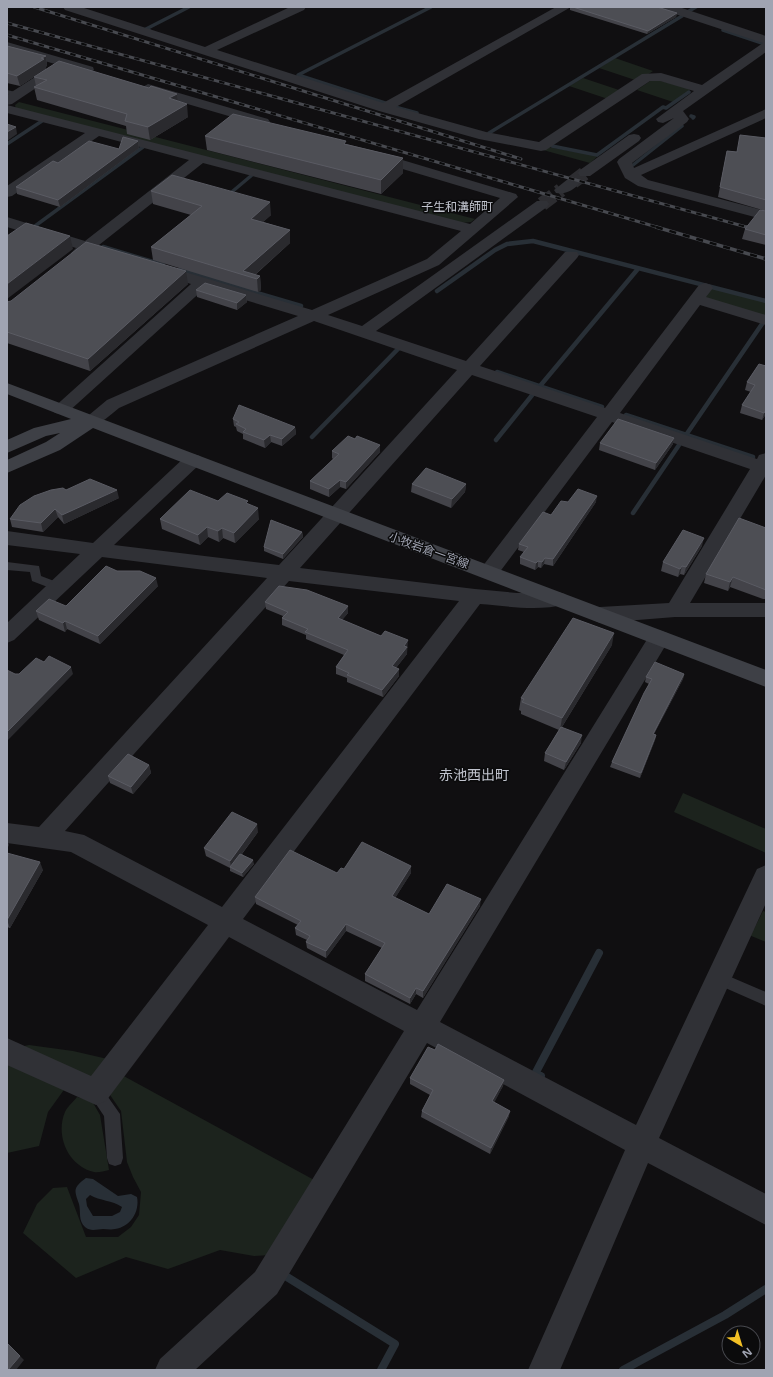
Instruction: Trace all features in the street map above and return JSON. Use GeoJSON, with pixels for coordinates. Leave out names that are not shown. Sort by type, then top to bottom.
{"type":"FeatureCollection","features":[{"type":"Feature","properties":{"kind":"main road","name":"小牧岩倉一宮線"},"geometry":{"type":"LineString","coordinates":[[7,388],[766,679]]}},
{"type":"Feature","properties":{"kind":"main road"},"geometry":{"type":"LineString","coordinates":[[7,447],[40,432],[92,420]]}},
{"type":"Feature","properties":{"kind":"main road"},"geometry":{"type":"LineString","coordinates":[[7,467],[53,446],[92,420]]}},
{"type":"Feature","properties":{"kind":"street"},"geometry":{"type":"LineString","coordinates":[[69,7],[189,46],[208,50],[384,108],[484,136],[541,147],[647,77],[661,76],[704,90]]}},
{"type":"Feature","properties":{"kind":"street"},"geometry":{"type":"LineString","coordinates":[[90,14],[103,7]]}},
{"type":"Feature","properties":{"kind":"street"},"geometry":{"type":"LineString","coordinates":[[208,50],[300,7]]}},
{"type":"Feature","properties":{"kind":"street"},"geometry":{"type":"LineString","coordinates":[[384,108],[565,7]]}},
{"type":"Feature","properties":{"kind":"street"},"geometry":{"type":"LineString","coordinates":[[667,7],[766,40]]}},
{"type":"Feature","properties":{"kind":"street"},"geometry":{"type":"LineString","coordinates":[[7,46],[104,75]]}},
{"type":"Feature","properties":{"kind":"street"},"geometry":{"type":"LineString","coordinates":[[585,173],[766,46]]}},
{"type":"Feature","properties":{"kind":"street"},"geometry":{"type":"LineString","coordinates":[[10,96],[66,64]]}},
{"type":"Feature","properties":{"kind":"street"},"geometry":{"type":"LineString","coordinates":[[135,84],[274,126]]}},
{"type":"Feature","properties":{"kind":"street"},"geometry":{"type":"LineString","coordinates":[[7,109],[472,229]]}},
{"type":"Feature","properties":{"kind":"street"},"geometry":{"type":"LineString","coordinates":[[674,111],[682,119],[624,162],[630,175],[642,183],[766,216]]}},
{"type":"Feature","properties":{"kind":"street"},"geometry":{"type":"LineString","coordinates":[[630,175],[766,113]]}},
{"type":"Feature","properties":{"kind":"street"},"geometry":{"type":"LineString","coordinates":[[7,193],[96,132]]}},
{"type":"Feature","properties":{"kind":"street"},"geometry":{"type":"LineString","coordinates":[[92,420],[112,404],[433,262],[511,197],[357,151]]}},
{"type":"Feature","properties":{"kind":"street"},"geometry":{"type":"LineString","coordinates":[[68,261],[200,158]]}},
{"type":"Feature","properties":{"kind":"street"},"geometry":{"type":"LineString","coordinates":[[560,190],[572,182]]}},
{"type":"Feature","properties":{"kind":"street"},"geometry":{"type":"LineString","coordinates":[[363,333],[542,204]]}},
{"type":"Feature","properties":{"kind":"street"},"geometry":{"type":"LineString","coordinates":[[7,222],[123,258]]}},
{"type":"Feature","properties":{"kind":"street"},"geometry":{"type":"LineString","coordinates":[[44,838],[571,255]]}},
{"type":"Feature","properties":{"kind":"street"},"geometry":{"type":"LineString","coordinates":[[145,264],[312,315],[608,415],[764,465],[675,610]]}},
{"type":"Feature","properties":{"kind":"street"},"geometry":{"type":"LineString","coordinates":[[61,409],[202,282]]}},
{"type":"Feature","properties":{"kind":"street"},"geometry":{"type":"LineString","coordinates":[[489,572],[700,294],[766,320]]}},
{"type":"Feature","properties":{"kind":"street"},"geometry":{"type":"LineString","coordinates":[[7,635],[193,460]]}},
{"type":"Feature","properties":{"kind":"street"},"geometry":{"type":"LineString","coordinates":[[7,538],[475,596],[517,600],[558,599]]}},
{"type":"Feature","properties":{"kind":"street"},"geometry":{"type":"LineString","coordinates":[[7,1051],[96,1092],[475,596]]}},
{"type":"Feature","properties":{"kind":"street"},"geometry":{"type":"LineString","coordinates":[[600,615],[675,610],[766,610]]}},
{"type":"Feature","properties":{"kind":"street"},"geometry":{"type":"LineString","coordinates":[[171,1370],[266,1283],[421,1026],[659,638]]}},
{"type":"Feature","properties":{"kind":"street"},"geometry":{"type":"LineString","coordinates":[[7,833],[75,842],[766,1210]]}},
{"type":"Feature","properties":{"kind":"street"},"geometry":{"type":"LineString","coordinates":[[544,1370],[642,1144],[766,876]]}},
{"type":"Feature","properties":{"kind":"lane"},"geometry":{"type":"LineString","coordinates":[[7,566],[35,569],[36,578],[58,587]]}},
{"type":"Feature","properties":{"kind":"lane"},"geometry":{"type":"LineString","coordinates":[[719,978],[766,999]]}},
{"type":"Feature","properties":{"kind":"lane"},"geometry":{"type":"LineString","coordinates":[[96,1092],[112,1114],[115,1158]]}},
{"type":"Feature","properties":{"kind":"shaded area"},"geometry":{"type":"Polygon","coordinates":[[[615,58],[653,71],[638,81],[599,68],[615,58]]]}},
{"type":"Feature","properties":{"kind":"shaded area"},"geometry":{"type":"Polygon","coordinates":[[[583,78],[622,91],[608,99],[569,86],[583,78]]]}},
{"type":"Feature","properties":{"kind":"shaded area"},"geometry":{"type":"Polygon","coordinates":[[[653,79],[688,88],[690,90],[673,102],[637,90],[653,79]]]}},
{"type":"Feature","properties":{"kind":"shaded area"},"geometry":{"type":"Polygon","coordinates":[[[19,102],[475,219],[471,222],[461,223],[16,109],[15,105],[19,102]]]}},
{"type":"Feature","properties":{"kind":"shaded area"},"geometry":{"type":"Polygon","coordinates":[[[548,147],[598,156],[590,163],[543,150],[548,147]]]}},
{"type":"Feature","properties":{"kind":"shaded area"},"geometry":{"type":"Polygon","coordinates":[[[711,288],[766,302],[766,316],[703,301],[711,288]]]}},
{"type":"Feature","properties":{"kind":"shaded area"},"geometry":{"type":"Polygon","coordinates":[[[683,793],[766,829],[766,853],[674,812],[683,793]]]}},
{"type":"Feature","properties":{"kind":"shaded area"},"geometry":{"type":"Polygon","coordinates":[[[763,911],[766,912],[766,942],[749,935],[752,929],[754,929],[763,911]]]}},
{"type":"Feature","properties":{"kind":"shaded area"},"geometry":{"type":"Polygon","coordinates":[[[29,1045],[73,1051],[112,1060],[89,1080],[15,1048],[29,1045]]]}},
{"type":"Feature","properties":{"kind":"shaded area"},"geometry":{"type":"Polygon","coordinates":[[[7,1059],[66,1087],[48,1112],[39,1146],[7,1153],[7,1059]]]}},
{"type":"Feature","properties":{"kind":"shaded area"},"geometry":{"type":"Polygon","coordinates":[[[120,1074],[316,1181],[271,1255],[254,1256],[220,1250],[168,1269],[126,1257],[76,1278],[23,1233],[37,1204],[53,1188],[67,1187],[86,1237],[118,1237],[131,1227],[139,1215],[141,1192],[127,1162],[121,1111],[108,1092],[120,1074]]]}},
{"type":"Feature","properties":{"kind":"shaded area"},"geometry":{"type":"Polygon","coordinates":[[[77,1097],[92,1101],[100,1115],[109,1170],[96,1172],[85,1169],[77,1163],[66,1148],[63,1140],[62,1121],[66,1110],[77,1097]]]}},
{"type":"Feature","properties":{"kind":"shaded area"},"geometry":{"type":"Polygon","coordinates":[[[86,1178],[93,1179],[118,1196],[131,1194],[137,1197],[138,1203],[133,1218],[120,1228],[87,1229],[81,1222],[80,1207],[76,1192],[77,1187],[86,1178]],[[90,1195],[86,1199],[87,1206],[93,1216],[112,1216],[120,1212],[122,1207],[90,1195]]]}},
{"type":"Feature","properties":{"kind":"building"},"geometry":{"type":"Polygon","coordinates":[[[573,7],[657,7],[677,13],[648,31],[573,7]]]}},
{"type":"Feature","properties":{"kind":"building"},"geometry":{"type":"Polygon","coordinates":[[[7,46],[46,56],[41,58],[44,59],[17,76],[7,73],[7,46]]]}},
{"type":"Feature","properties":{"kind":"building"},"geometry":{"type":"Polygon","coordinates":[[[59,61],[149,88],[151,86],[177,94],[169,98],[187,104],[148,127],[125,121],[127,114],[34,87],[47,80],[34,77],[59,61]]]}},
{"type":"Feature","properties":{"kind":"building"},"geometry":{"type":"Polygon","coordinates":[[[233,114],[346,141],[344,144],[403,158],[381,180],[205,136],[233,114]]]}},
{"type":"Feature","properties":{"kind":"building"},"geometry":{"type":"Polygon","coordinates":[[[7,124],[16,127],[7,132],[7,124]]]}},
{"type":"Feature","properties":{"kind":"building"},"geometry":{"type":"Polygon","coordinates":[[[740,135],[766,138],[766,200],[720,187],[727,151],[737,152],[740,135]]]}},
{"type":"Feature","properties":{"kind":"building"},"geometry":{"type":"Polygon","coordinates":[[[123,137],[138,141],[58,200],[16,187],[53,161],[58,163],[89,141],[119,149],[123,137]]]}},
{"type":"Feature","properties":{"kind":"building"},"geometry":{"type":"Polygon","coordinates":[[[172,175],[270,202],[251,219],[290,230],[243,271],[260,276],[257,279],[151,247],[202,206],[151,191],[172,175]]]}},
{"type":"Feature","properties":{"kind":"building"},"geometry":{"type":"Polygon","coordinates":[[[760,210],[766,211],[766,235],[745,229],[760,210]]]}},
{"type":"Feature","properties":{"kind":"building"},"geometry":{"type":"Polygon","coordinates":[[[26,223],[70,236],[7,284],[7,236],[26,223]]]}},
{"type":"Feature","properties":{"kind":"building"},"geometry":{"type":"Polygon","coordinates":[[[86,242],[186,271],[88,359],[7,332],[7,302],[11,301],[86,242]]]}},
{"type":"Feature","properties":{"kind":"building"},"geometry":{"type":"Polygon","coordinates":[[[205,283],[246,295],[237,303],[196,290],[205,283]]]}},
{"type":"Feature","properties":{"kind":"building"},"geometry":{"type":"Polygon","coordinates":[[[759,364],[766,366],[766,410],[764,413],[742,405],[755,385],[747,382],[759,364]]]}},
{"type":"Feature","properties":{"kind":"building"},"geometry":{"type":"Polygon","coordinates":[[[239,405],[295,427],[282,439],[270,435],[264,440],[243,432],[246,429],[236,424],[239,422],[233,419],[239,405]]]}},
{"type":"Feature","properties":{"kind":"building"},"geometry":{"type":"Polygon","coordinates":[[[618,419],[674,438],[656,463],[600,443],[618,419]]]}},
{"type":"Feature","properties":{"kind":"building"},"geometry":{"type":"Polygon","coordinates":[[[348,436],[355,439],[357,436],[380,445],[346,482],[340,480],[329,489],[310,481],[339,454],[332,451],[348,436]]]}},
{"type":"Feature","properties":{"kind":"building"},"geometry":{"type":"Polygon","coordinates":[[[426,468],[466,484],[452,499],[412,484],[426,468]]]}},
{"type":"Feature","properties":{"kind":"building"},"geometry":{"type":"Polygon","coordinates":[[[90,479],[117,490],[62,515],[55,509],[41,523],[10,519],[20,505],[34,496],[51,490],[63,488],[66,490],[90,479]]]}},
{"type":"Feature","properties":{"kind":"building"},"geometry":{"type":"Polygon","coordinates":[[[578,489],[597,496],[553,559],[545,558],[542,562],[538,561],[536,563],[520,557],[528,547],[519,544],[543,512],[551,515],[561,501],[568,502],[578,489]]]}},
{"type":"Feature","properties":{"kind":"building"},"geometry":{"type":"Polygon","coordinates":[[[190,490],[218,501],[227,493],[248,501],[246,503],[258,508],[234,533],[222,528],[218,531],[207,527],[198,535],[160,519],[190,490]]]}},
{"type":"Feature","properties":{"kind":"building"},"geometry":{"type":"Polygon","coordinates":[[[739,518],[766,528],[766,590],[733,577],[730,582],[706,574],[739,518]]]}},
{"type":"Feature","properties":{"kind":"building"},"geometry":{"type":"Polygon","coordinates":[[[271,520],[302,532],[283,554],[264,547],[271,520]]]}},
{"type":"Feature","properties":{"kind":"building"},"geometry":{"type":"Polygon","coordinates":[[[683,530],[704,538],[686,567],[682,566],[680,569],[663,562],[683,530]]]}},
{"type":"Feature","properties":{"kind":"building"},"geometry":{"type":"Polygon","coordinates":[[[106,566],[117,571],[140,571],[156,578],[98,636],[65,621],[63,623],[36,611],[49,599],[66,606],[106,566]]]}},
{"type":"Feature","properties":{"kind":"building"},"geometry":{"type":"Polygon","coordinates":[[[279,586],[307,590],[348,606],[338,618],[381,636],[385,631],[408,640],[404,646],[407,647],[392,666],[399,669],[382,690],[347,675],[349,673],[336,667],[348,650],[305,632],[308,629],[282,618],[288,612],[265,602],[279,586]]]}},
{"type":"Feature","properties":{"kind":"building"},"geometry":{"type":"Polygon","coordinates":[[[573,618],[614,633],[562,718],[522,702],[524,699],[521,698],[573,618]]]}},
{"type":"Feature","properties":{"kind":"building"},"geometry":{"type":"Polygon","coordinates":[[[49,656],[71,667],[7,732],[7,670],[15,674],[19,674],[36,658],[44,662],[49,656]]]}},
{"type":"Feature","properties":{"kind":"building"},"geometry":{"type":"Polygon","coordinates":[[[655,662],[684,674],[653,734],[656,735],[641,773],[612,762],[652,679],[646,677],[655,662]]]}},
{"type":"Feature","properties":{"kind":"building"},"geometry":{"type":"Polygon","coordinates":[[[561,727],[582,735],[566,762],[545,753],[561,727]]]}},
{"type":"Feature","properties":{"kind":"building"},"geometry":{"type":"Polygon","coordinates":[[[128,754],[149,765],[131,787],[108,776],[128,754]]]}},
{"type":"Feature","properties":{"kind":"building"},"geometry":{"type":"Polygon","coordinates":[[[232,812],[257,824],[230,861],[204,848],[232,812]]]}},
{"type":"Feature","properties":{"kind":"building"},"geometry":{"type":"Polygon","coordinates":[[[362,842],[411,866],[392,896],[429,914],[447,884],[481,899],[423,991],[416,988],[410,998],[365,974],[385,943],[346,924],[326,951],[306,942],[310,936],[295,928],[301,921],[255,897],[290,850],[337,873],[341,868],[344,869],[362,842]]]}},
{"type":"Feature","properties":{"kind":"building"},"geometry":{"type":"Polygon","coordinates":[[[7,853],[40,862],[7,920],[7,853]]]}},
{"type":"Feature","properties":{"kind":"building"},"geometry":{"type":"Polygon","coordinates":[[[240,854],[253,860],[242,873],[230,867],[240,854]]]}},
{"type":"Feature","properties":{"kind":"building"},"geometry":{"type":"Polygon","coordinates":[[[438,1044],[504,1080],[492,1101],[510,1111],[491,1148],[422,1111],[433,1090],[410,1078],[428,1047],[435,1050],[438,1044]]]}},
{"type":"Feature","properties":{"kind":"building"},"geometry":{"type":"Polygon","coordinates":[[[7,1343],[20,1356],[8,1370],[7,1370],[7,1343]]]}},
{"type":"Feature","properties":{"kind":"waterway"},"geometry":{"type":"LineString","coordinates":[[150,31],[146,29],[189,7]]}},
{"type":"Feature","properties":{"kind":"waterway"},"geometry":{"type":"LineString","coordinates":[[385,103],[298,75],[431,7]]}},
{"type":"Feature","properties":{"kind":"waterway"},"geometry":{"type":"LineString","coordinates":[[689,11],[696,7]]}},
{"type":"Feature","properties":{"kind":"waterway"},"geometry":{"type":"LineString","coordinates":[[489,133],[682,16]]}},
{"type":"Feature","properties":{"kind":"waterway"},"geometry":{"type":"LineString","coordinates":[[723,30],[762,43]]}},
{"type":"Feature","properties":{"kind":"waterway"},"geometry":{"type":"LineString","coordinates":[[552,146],[597,155],[663,107],[666,108],[689,92]]}},
{"type":"Feature","properties":{"kind":"waterway"},"geometry":{"type":"LineString","coordinates":[[395,107],[417,113]]}},
{"type":"Feature","properties":{"kind":"waterway"},"geometry":{"type":"LineString","coordinates":[[691,116],[694,117],[693,118]]}},
{"type":"Feature","properties":{"kind":"waterway"},"geometry":{"type":"LineString","coordinates":[[7,144],[42,121]]}},
{"type":"Feature","properties":{"kind":"waterway"},"geometry":{"type":"LineString","coordinates":[[633,165],[682,126]]}},
{"type":"Feature","properties":{"kind":"waterway"},"geometry":{"type":"LineString","coordinates":[[35,226],[143,147]]}},
{"type":"Feature","properties":{"kind":"waterway"},"geometry":{"type":"LineString","coordinates":[[227,196],[252,175]]}},
{"type":"Feature","properties":{"kind":"waterway"},"geometry":{"type":"LineString","coordinates":[[437,291],[495,250],[507,244],[533,241],[766,301]]}},
{"type":"Feature","properties":{"kind":"waterway"},"geometry":{"type":"LineString","coordinates":[[103,247],[163,265]]}},
{"type":"Feature","properties":{"kind":"waterway"},"geometry":{"type":"LineString","coordinates":[[180,270],[301,306]]}},
{"type":"Feature","properties":{"kind":"waterway"},"geometry":{"type":"LineString","coordinates":[[540,386],[637,270]]}},
{"type":"Feature","properties":{"kind":"waterway"},"geometry":{"type":"LineString","coordinates":[[686,435],[764,321]]}},
{"type":"Feature","properties":{"kind":"waterway"},"geometry":{"type":"LineString","coordinates":[[312,437],[398,349]]}},
{"type":"Feature","properties":{"kind":"waterway"},"geometry":{"type":"LineString","coordinates":[[497,372],[602,407]]}},
{"type":"Feature","properties":{"kind":"waterway"},"geometry":{"type":"LineString","coordinates":[[496,440],[533,394]]}},
{"type":"Feature","properties":{"kind":"waterway"},"geometry":{"type":"LineString","coordinates":[[626,415],[686,435]]}},
{"type":"Feature","properties":{"kind":"waterway"},"geometry":{"type":"LineString","coordinates":[[686,435],[753,457]]}},
{"type":"Feature","properties":{"kind":"waterway"},"geometry":{"type":"LineString","coordinates":[[633,513],[679,445]]}},
{"type":"Feature","properties":{"kind":"waterway"},"geometry":{"type":"LineString","coordinates":[[541,1076],[535,1074],[599,953]]}},
{"type":"Feature","properties":{"kind":"waterway"},"geometry":{"type":"LineString","coordinates":[[287,1277],[395,1344],[381,1370]]}},
{"type":"Feature","properties":{"kind":"waterway"},"geometry":{"type":"LineString","coordinates":[[623,1370],[725,1315],[766,1289]]}},
{"type":"Feature","properties":{"kind":"tunnel"},"geometry":{"type":"LineString","coordinates":[[573,182],[585,173]]}},
{"type":"Feature","properties":{"kind":"tunnel"},"geometry":{"type":"LineString","coordinates":[[542,204],[561,190]]}},
{"type":"Feature","properties":{"kind":"railway"},"geometry":{"type":"LineString","coordinates":[[34,7],[521,159]]}},
{"type":"Feature","properties":{"kind":"railway"},"geometry":{"type":"LineString","coordinates":[[7,23],[750,228]]}},
{"type":"Feature","properties":{"kind":"railway"},"geometry":{"type":"LineString","coordinates":[[7,35],[660,228]]}},
{"type":"Feature","properties":{"kind":"railway"},"geometry":{"type":"LineString","coordinates":[[656,227],[766,259]]}},
{"type":"Feature","properties":{"kind":"railway"},"geometry":{"type":"LineString","coordinates":[[747,227],[766,232]]}},
{"type":"Feature","properties":{"kind":"district","name":"子生和溝師町"},"geometry":{"type":"Point","coordinates":[457,206]}},
{"type":"Feature","properties":{"kind":"district","name":"赤池西出町"},"geometry":{"type":"Point","coordinates":[474,774]}}]}
